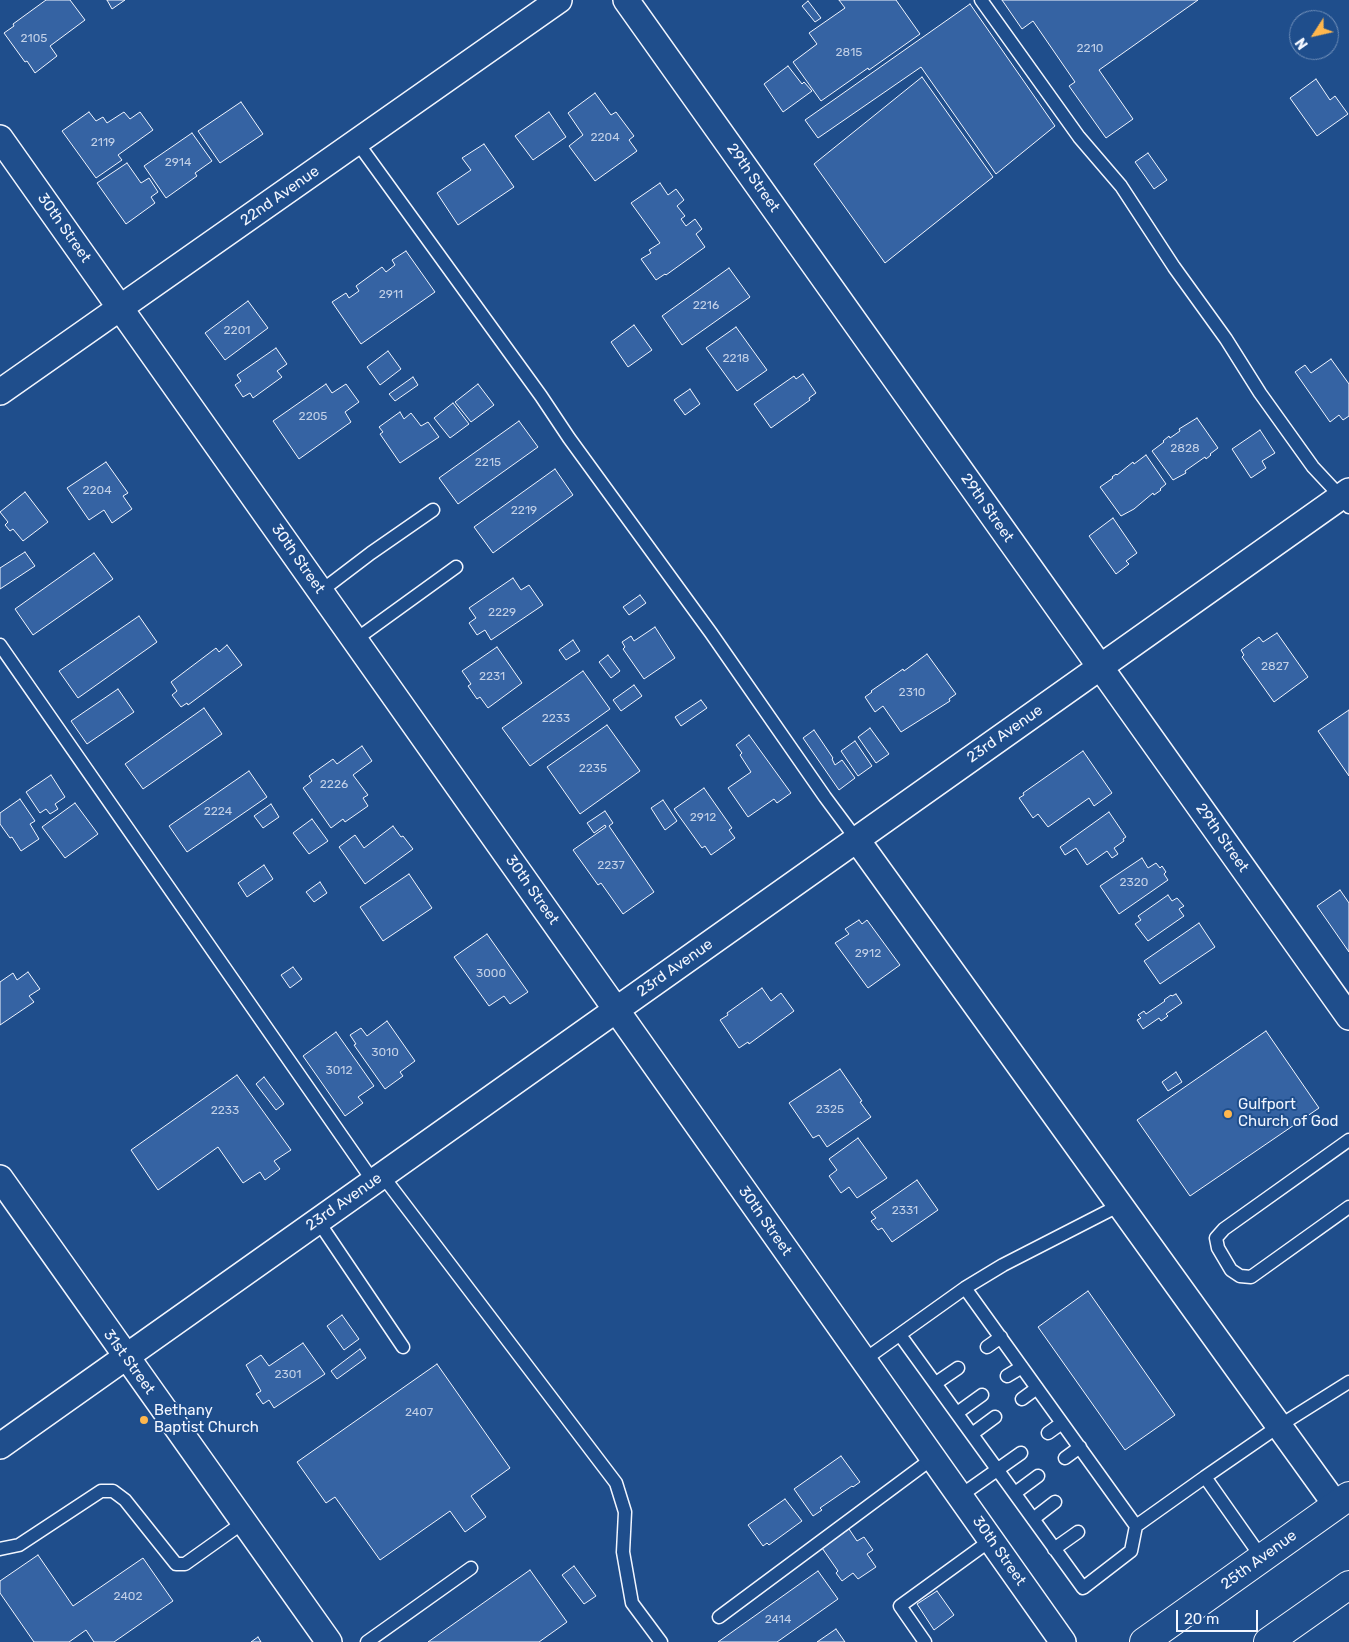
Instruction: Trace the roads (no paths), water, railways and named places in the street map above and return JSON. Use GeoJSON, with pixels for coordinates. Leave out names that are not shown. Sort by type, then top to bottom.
{"type":"FeatureCollection","features":[{"type":"Feature","properties":{"kind":"main road","name":"25th Avenue"},"geometry":{"type":"LineString","coordinates":[[1144,1642],[1342,1500]]}},
{"type":"Feature","properties":{"kind":"main road"},"geometry":{"type":"LineString","coordinates":[[1268,1642],[1349,1585]]}},
{"type":"Feature","properties":{"kind":"street","name":"22nd Avenue"},"geometry":{"type":"LineString","coordinates":[[0,392],[559,0]]}},
{"type":"Feature","properties":{"kind":"street","name":"29th Street"},"geometry":{"type":"LineString","coordinates":[[626,0],[1349,1017]]}},
{"type":"Feature","properties":{"kind":"street","name":"30th Street"},"geometry":{"type":"LineString","coordinates":[[0,138],[1063,1642]]}},
{"type":"Feature","properties":{"kind":"street","name":"23rd Avenue"},"geometry":{"type":"LineString","coordinates":[[0,1446],[1100,667],[1346,498]]}},
{"type":"Feature","properties":{"kind":"street"},"geometry":{"type":"LineString","coordinates":[[857,840],[1279,1426],[1342,1500]]}},
{"type":"Feature","properties":{"kind":"street","name":"31st Street"},"geometry":{"type":"LineString","coordinates":[[0,1178],[125,1357],[329,1642]]}},
{"type":"Feature","properties":{"kind":"lane"},"geometry":{"type":"LineString","coordinates":[[981,0],[1079,137],[1121,186],[1174,267],[1226,338],[1260,393],[1313,467],[1346,498]]}},
{"type":"Feature","properties":{"kind":"lane"},"geometry":{"type":"LineString","coordinates":[[357,142],[541,396],[569,438],[857,840]]}},
{"type":"Feature","properties":{"kind":"lane"},"geometry":{"type":"LineString","coordinates":[[321,591],[371,552],[433,510]]}},
{"type":"Feature","properties":{"kind":"lane"},"geometry":{"type":"LineString","coordinates":[[356,640],[456,567]]}},
{"type":"Feature","properties":{"kind":"lane"},"geometry":{"type":"LineString","coordinates":[[0,645],[378,1178],[616,1483],[625,1512],[623,1552],[632,1603],[661,1642]]}},
{"type":"Feature","properties":{"kind":"lane"},"geometry":{"type":"LineString","coordinates":[[1349,1140],[1224,1229],[1216,1238],[1218,1248],[1231,1270],[1240,1276],[1251,1277],[1349,1206]]}},
{"type":"Feature","properties":{"kind":"lane"},"geometry":{"type":"LineString","coordinates":[[864,1360],[965,1288],[1003,1265],[1120,1206]]}},
{"type":"Feature","properties":{"kind":"lane"},"geometry":{"type":"LineString","coordinates":[[318,1221],[403,1347]]}},
{"type":"Feature","properties":{"kind":"lane"},"geometry":{"type":"LineString","coordinates":[[965,1288],[1080,1447],[1093,1476],[1115,1506],[1136,1526]]}},
{"type":"Feature","properties":{"kind":"lane"},"geometry":{"type":"LineString","coordinates":[[900,1334],[1083,1588],[1131,1551],[1136,1526],[1279,1426],[1349,1382]]}},
{"type":"Feature","properties":{"kind":"lane"},"geometry":{"type":"LineString","coordinates":[[987,1347],[1001,1337]]}},
{"type":"Feature","properties":{"kind":"lane"},"geometry":{"type":"LineString","coordinates":[[1007,1376],[1022,1367]]}},
{"type":"Feature","properties":{"kind":"lane"},"geometry":{"type":"LineString","coordinates":[[936,1384],[958,1368]]}},
{"type":"Feature","properties":{"kind":"lane"},"geometry":{"type":"LineString","coordinates":[[1022,1399],[1037,1388]]}},
{"type":"Feature","properties":{"kind":"lane"},"geometry":{"type":"LineString","coordinates":[[957,1413],[982,1395]]}},
{"type":"Feature","properties":{"kind":"lane"},"geometry":{"type":"LineString","coordinates":[[972,1434],[995,1417]]}},
{"type":"Feature","properties":{"kind":"lane"},"geometry":{"type":"LineString","coordinates":[[1048,1433],[1062,1422]]}},
{"type":"Feature","properties":{"kind":"lane"},"geometry":{"type":"LineString","coordinates":[[1065,1458],[1080,1447]]}},
{"type":"Feature","properties":{"kind":"lane"},"geometry":{"type":"LineString","coordinates":[[960,1496],[1021,1453]]}},
{"type":"Feature","properties":{"kind":"lane"},"geometry":{"type":"LineString","coordinates":[[719,1617],[933,1458]]}},
{"type":"Feature","properties":{"kind":"lane"},"geometry":{"type":"LineString","coordinates":[[1015,1493],[1038,1476]]}},
{"type":"Feature","properties":{"kind":"lane"},"geometry":{"type":"LineString","coordinates":[[1205,1477],[1262,1558]]}},
{"type":"Feature","properties":{"kind":"lane"},"geometry":{"type":"LineString","coordinates":[[0,1550],[18,1544],[101,1491],[113,1491],[125,1500],[176,1564],[185,1564],[244,1522]]}},
{"type":"Feature","properties":{"kind":"lane"},"geometry":{"type":"LineString","coordinates":[[1033,1519],[1055,1502]]}},
{"type":"Feature","properties":{"kind":"lane"},"geometry":{"type":"LineString","coordinates":[[1054,1549],[1078,1532]]}},
{"type":"Feature","properties":{"kind":"lane"},"geometry":{"type":"LineString","coordinates":[[925,1642],[900,1606],[991,1540]]}},
{"type":"Feature","properties":{"kind":"lane"},"geometry":{"type":"LineString","coordinates":[[367,1642],[471,1568]]}},
{"type":"Feature","properties":{"kind":"place","name":"Gulfport Church of God"},"geometry":{"type":"Point","coordinates":[1228,1114]}},
{"type":"Feature","properties":{"kind":"place","name":"Bethany Baptist Church"},"geometry":{"type":"Point","coordinates":[144,1420]}}]}
